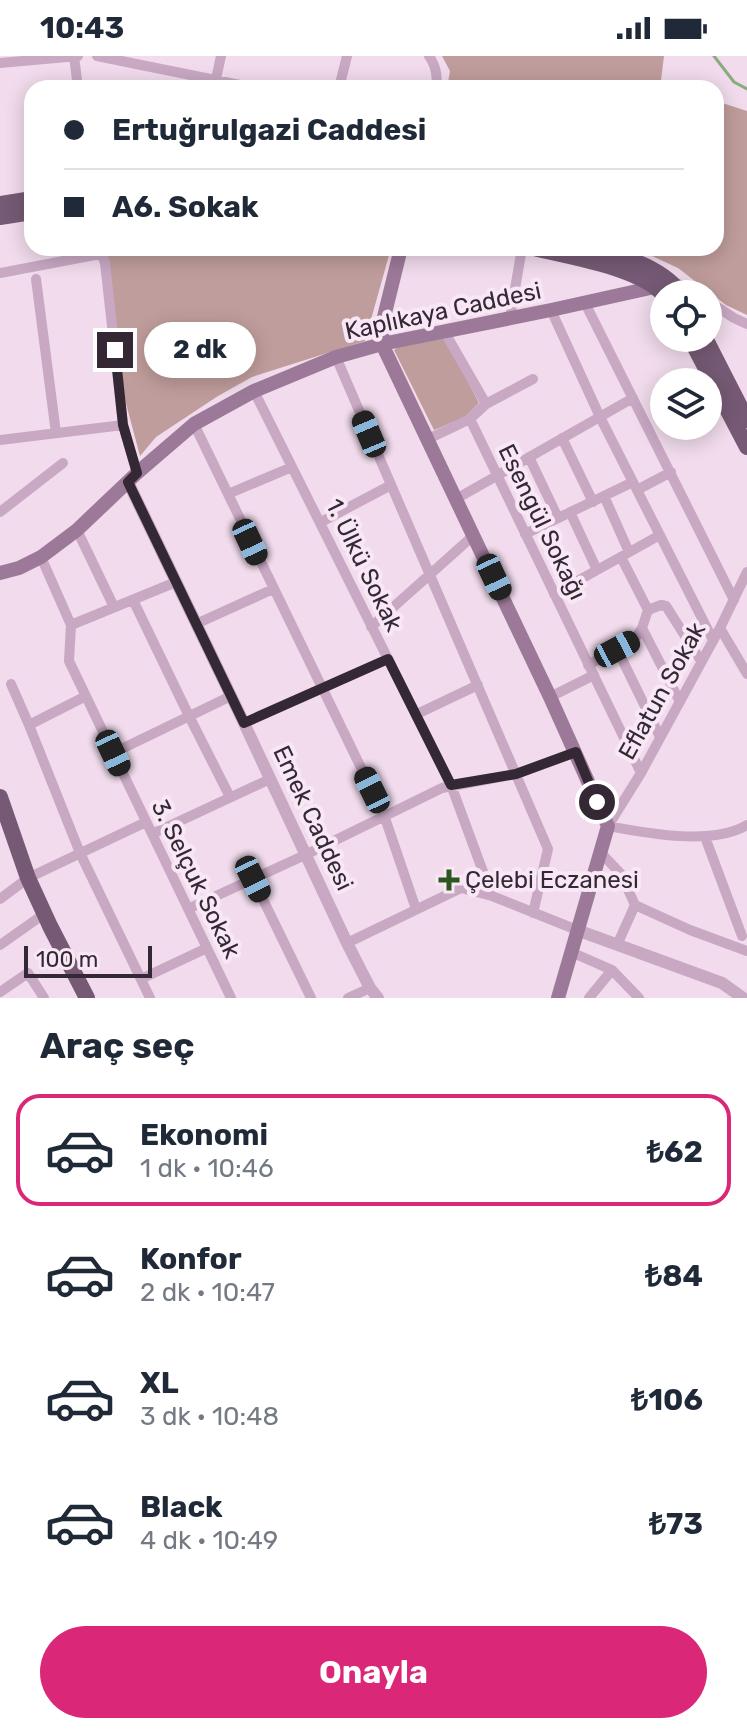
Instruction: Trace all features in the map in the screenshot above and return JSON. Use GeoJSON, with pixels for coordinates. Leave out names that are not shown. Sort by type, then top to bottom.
{"type":"FeatureCollection","features":[{"type":"Feature","properties":{"kind":"main road"},"geometry":{"type":"LineString","coordinates":[[0,204],[24,200]]}},
{"type":"Feature","properties":{"kind":"main road"},"geometry":{"type":"LineString","coordinates":[[0,217],[24,213]]}},
{"type":"Feature","properties":{"kind":"main road"},"geometry":{"type":"LineString","coordinates":[[399,256],[383,321],[382,344],[576,752],[608,826],[558,998]]}},
{"type":"Feature","properties":{"kind":"main road"},"geometry":{"type":"LineString","coordinates":[[564,256],[629,273],[650,282]]}},
{"type":"Feature","properties":{"kind":"main road"},"geometry":{"type":"LineString","coordinates":[[620,256],[655,270],[662,280]]}},
{"type":"Feature","properties":{"kind":"main road","name":"Kaplıkaya Caddesi"},"geometry":{"type":"LineString","coordinates":[[0,573],[41,557],[77,530],[194,424],[254,391],[336,357],[382,344],[650,293]]}},
{"type":"Feature","properties":{"kind":"main road"},"geometry":{"type":"LineString","coordinates":[[697,352],[747,447]]}},
{"type":"Feature","properties":{"kind":"main road"},"geometry":{"type":"LineString","coordinates":[[712,352],[747,420]]}},
{"type":"Feature","properties":{"kind":"main road"},"geometry":{"type":"LineString","coordinates":[[0,797],[6,840],[87,998]]}},
{"type":"Feature","properties":{"kind":"street"},"geometry":{"type":"LineString","coordinates":[[0,63],[75,56],[77,80]]}},
{"type":"Feature","properties":{"kind":"street"},"geometry":{"type":"LineString","coordinates":[[97,56],[198,80]]}},
{"type":"Feature","properties":{"kind":"street"},"geometry":{"type":"LineString","coordinates":[[216,80],[221,56]]}},
{"type":"Feature","properties":{"kind":"street"},"geometry":{"type":"LineString","coordinates":[[341,80],[347,56]]}},
{"type":"Feature","properties":{"kind":"street"},"geometry":{"type":"LineString","coordinates":[[429,56],[438,80]]}},
{"type":"Feature","properties":{"kind":"street"},"geometry":{"type":"LineString","coordinates":[[0,273],[76,256]]}},
{"type":"Feature","properties":{"kind":"street"},"geometry":{"type":"LineString","coordinates":[[102,256],[105,263],[123,425],[133,477]]}},
{"type":"Feature","properties":{"kind":"street"},"geometry":{"type":"LineString","coordinates":[[510,318],[521,256]]}},
{"type":"Feature","properties":{"kind":"street"},"geometry":{"type":"LineString","coordinates":[[36,279],[56,433]]}},
{"type":"Feature","properties":{"kind":"street"},"geometry":{"type":"LineString","coordinates":[[585,303],[734,600]]}},
{"type":"Feature","properties":{"kind":"street"},"geometry":{"type":"LineString","coordinates":[[551,310],[600,417],[713,640]]}},
{"type":"Feature","properties":{"kind":"street"},"geometry":{"type":"LineString","coordinates":[[722,310],[747,324]]}},
{"type":"Feature","properties":{"kind":"street"},"geometry":{"type":"LineString","coordinates":[[444,331],[486,404]]}},
{"type":"Feature","properties":{"kind":"street"},"geometry":{"type":"LineString","coordinates":[[336,357],[548,849],[533,913]]}},
{"type":"Feature","properties":{"kind":"street"},"geometry":{"type":"LineString","coordinates":[[428,439],[470,419],[486,404],[533,379]]}},
{"type":"Feature","properties":{"kind":"street","name":"1. Ülkü Sokak"},"geometry":{"type":"LineString","coordinates":[[254,391],[451,785],[492,896]]}},
{"type":"Feature","properties":{"kind":"street"},"geometry":{"type":"LineString","coordinates":[[456,499],[633,398]]}},
{"type":"Feature","properties":{"kind":"street","name":"Esengül Sokağı"},"geometry":{"type":"LineString","coordinates":[[470,419],[641,773]]}},
{"type":"Feature","properties":{"kind":"street"},"geometry":{"type":"LineString","coordinates":[[194,424],[384,815],[416,909]]}},
{"type":"Feature","properties":{"kind":"street"},"geometry":{"type":"LineString","coordinates":[[0,440],[123,425]]}},
{"type":"Feature","properties":{"kind":"street"},"geometry":{"type":"LineString","coordinates":[[562,438],[593,502]]}},
{"type":"Feature","properties":{"kind":"street"},"geometry":{"type":"LineString","coordinates":[[529,457],[558,518]]}},
{"type":"Feature","properties":{"kind":"street"},"geometry":{"type":"LineString","coordinates":[[0,512],[63,463]]}},
{"type":"Feature","properties":{"kind":"street"},"geometry":{"type":"LineString","coordinates":[[228,494],[292,467]]}},
{"type":"Feature","properties":{"kind":"street"},"geometry":{"type":"LineString","coordinates":[[525,534],[604,496],[671,472]]}},
{"type":"Feature","properties":{"kind":"street","name":"Emek Caddesi"},"geometry":{"type":"LineString","coordinates":[[133,477],[176,582],[347,943],[374,993]]}},
{"type":"Feature","properties":{"kind":"street"},"geometry":{"type":"LineString","coordinates":[[321,522],[391,485]]}},
{"type":"Feature","properties":{"kind":"street"},"geometry":{"type":"LineString","coordinates":[[550,697],[634,640],[648,610],[604,496]]}},
{"type":"Feature","properties":{"kind":"street"},"geometry":{"type":"LineString","coordinates":[[570,512],[597,570]]}},
{"type":"Feature","properties":{"kind":"street"},"geometry":{"type":"LineString","coordinates":[[77,530],[114,607]]}},
{"type":"Feature","properties":{"kind":"street"},"geometry":{"type":"LineString","coordinates":[[371,627],[474,535]]}},
{"type":"Feature","properties":{"kind":"street"},"geometry":{"type":"LineString","coordinates":[[554,594],[660,535]]}},
{"type":"Feature","properties":{"kind":"street","name":"3. Selçuk Sokak"},"geometry":{"type":"LineString","coordinates":[[41,557],[71,625],[69,661],[231,998]]}},
{"type":"Feature","properties":{"kind":"street","name":"Eflatun Sokak"},"geometry":{"type":"LineString","coordinates":[[608,826],[641,773],[747,572]]}},
{"type":"Feature","properties":{"kind":"street"},"geometry":{"type":"LineString","coordinates":[[71,625],[176,582]]}},
{"type":"Feature","properties":{"kind":"street"},"geometry":{"type":"LineString","coordinates":[[196,624],[273,589]]}},
{"type":"Feature","properties":{"kind":"street"},"geometry":{"type":"LineString","coordinates":[[133,600],[230,797]]}},
{"type":"Feature","properties":{"kind":"street"},"geometry":{"type":"LineString","coordinates":[[648,610],[666,606],[701,661]]}},
{"type":"Feature","properties":{"kind":"street"},"geometry":{"type":"LineString","coordinates":[[642,628],[679,700]]}},
{"type":"Feature","properties":{"kind":"street"},"geometry":{"type":"LineString","coordinates":[[720,628],[747,674]]}},
{"type":"Feature","properties":{"kind":"street"},"geometry":{"type":"LineString","coordinates":[[617,649],[660,737]]}},
{"type":"Feature","properties":{"kind":"street"},"geometry":{"type":"LineString","coordinates":[[244,723],[388,659]]}},
{"type":"Feature","properties":{"kind":"street"},"geometry":{"type":"LineString","coordinates":[[11,684],[80,853],[150,998]]}},
{"type":"Feature","properties":{"kind":"street"},"geometry":{"type":"LineString","coordinates":[[417,714],[478,685]]}},
{"type":"Feature","properties":{"kind":"street"},"geometry":{"type":"LineString","coordinates":[[29,725],[86,696]]}},
{"type":"Feature","properties":{"kind":"street"},"geometry":{"type":"LineString","coordinates":[[113,753],[231,696]]}},
{"type":"Feature","properties":{"kind":"street"},"geometry":{"type":"LineString","coordinates":[[188,909],[451,785],[516,774],[576,752]]}},
{"type":"Feature","properties":{"kind":"street"},"geometry":{"type":"LineString","coordinates":[[152,834],[270,779]]}},
{"type":"Feature","properties":{"kind":"street"},"geometry":{"type":"LineString","coordinates":[[0,899],[28,878],[146,822]]}},
{"type":"Feature","properties":{"kind":"street"},"geometry":{"type":"LineString","coordinates":[[608,826],[639,832],[705,837],[747,825]]}},
{"type":"Feature","properties":{"kind":"street"},"geometry":{"type":"LineString","coordinates":[[705,837],[745,935],[732,945]]}},
{"type":"Feature","properties":{"kind":"street"},"geometry":{"type":"LineString","coordinates":[[600,852],[621,874],[635,905],[617,945]]}},
{"type":"Feature","properties":{"kind":"street"},"geometry":{"type":"LineString","coordinates":[[253,879],[311,998]]}},
{"type":"Feature","properties":{"kind":"street"},"geometry":{"type":"LineString","coordinates":[[347,943],[461,888],[492,896],[722,983],[743,998]]}},
{"type":"Feature","properties":{"kind":"street"},"geometry":{"type":"LineString","coordinates":[[635,905],[747,951]]}},
{"type":"Feature","properties":{"kind":"street"},"geometry":{"type":"LineString","coordinates":[[0,945],[44,914]]}},
{"type":"Feature","properties":{"kind":"street"},"geometry":{"type":"LineString","coordinates":[[141,979],[207,948]]}},
{"type":"Feature","properties":{"kind":"street"},"geometry":{"type":"LineString","coordinates":[[571,952],[612,970],[639,998]]}},
{"type":"Feature","properties":{"kind":"street"},"geometry":{"type":"LineString","coordinates":[[589,998],[612,970]]}},
{"type":"Feature","properties":{"kind":"street"},"geometry":{"type":"LineString","coordinates":[[0,992],[28,973],[44,998]]}},
{"type":"Feature","properties":{"kind":"street"},"geometry":{"type":"LineString","coordinates":[[348,998],[374,993]]}},
{"type":"Feature","properties":{"kind":"shaded area"},"geometry":{"type":"Polygon","coordinates":[[[442,56],[664,56],[661,80],[448,80],[450,71],[442,56]]]}},
{"type":"Feature","properties":{"kind":"shaded area"},"geometry":{"type":"Polygon","coordinates":[[[724,104],[747,111],[747,315],[722,302],[722,280],[694,280],[678,268],[652,256],[724,256],[724,104]]]}},
{"type":"Feature","properties":{"kind":"shaded area"},"geometry":{"type":"Polygon","coordinates":[[[106,256],[389,256],[365,341],[252,377],[156,437],[140,456],[124,396],[106,256]]]}},
{"type":"Feature","properties":{"kind":"shaded area"},"geometry":{"type":"Polygon","coordinates":[[[445,338],[479,403],[465,417],[434,430],[394,350],[445,338]]]}},
{"type":"Feature","properties":{"kind":"waterway"},"geometry":{"type":"LineString","coordinates":[[714,56],[734,82],[747,89]]}},
{"type":"Feature","properties":{"kind":"place","name":"Çelebi Eczanesi"},"geometry":{"type":"Point","coordinates":[449,880]}},
{"type":"Feature","properties":{"kind":"route"},"geometry":{"type":"LineString","coordinates":[[115,350],[123,425],[137,473],[128,482],[244,723],[388,659],[451,785],[516,774],[576,752],[597,802]]}}]}
